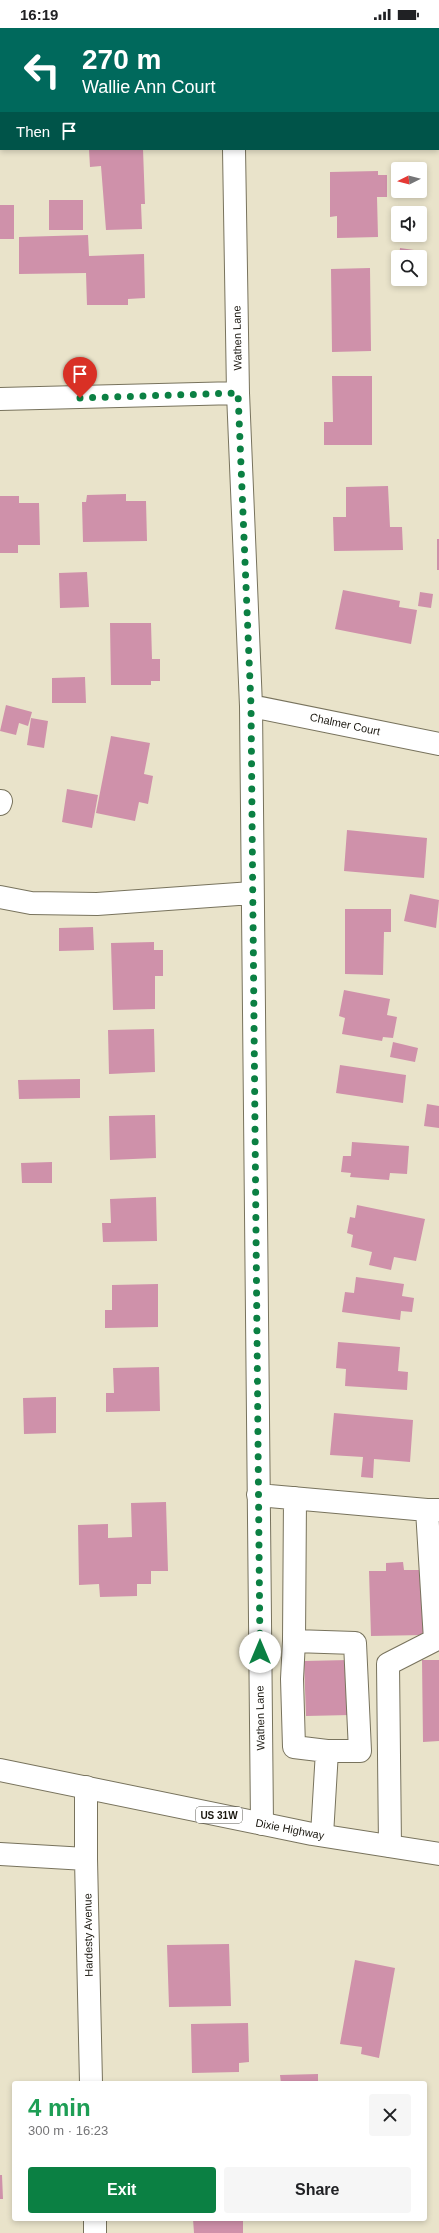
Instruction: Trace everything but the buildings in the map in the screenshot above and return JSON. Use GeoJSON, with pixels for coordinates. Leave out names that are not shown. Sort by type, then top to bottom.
{"type":"FeatureCollection","features":[{"type":"Feature","properties":{"kind":"street","name":"Wathen Lane"},"geometry":{"type":"LineString","coordinates":[[234,150],[238,393],[251,706],[262,1824]]}},
{"type":"Feature","properties":{"kind":"street"},"geometry":{"type":"LineString","coordinates":[[0,399],[238,393]]}},
{"type":"Feature","properties":{"kind":"street","name":"Chalmer Court"},"geometry":{"type":"LineString","coordinates":[[251,706],[439,744]]}},
{"type":"Feature","properties":{"kind":"street"},"geometry":{"type":"LineString","coordinates":[[0,898],[31,903],[98,904],[252,893]]}},
{"type":"Feature","properties":{"kind":"street"},"geometry":{"type":"LineString","coordinates":[[258,1495],[433,1510],[435,1640],[388,1664],[390,1846]]}},
{"type":"Feature","properties":{"kind":"street"},"geometry":{"type":"LineString","coordinates":[[294,1641],[355,1643],[360,1751],[327,1751],[294,1747],[292,1679],[294,1641],[295,1498]]}},
{"type":"Feature","properties":{"kind":"street"},"geometry":{"type":"LineString","coordinates":[[259,1582],[294,1582]]}},
{"type":"Feature","properties":{"kind":"street"},"geometry":{"type":"LineString","coordinates":[[260,1680],[292,1679]]}},
{"type":"Feature","properties":{"kind":"street"},"geometry":{"type":"LineString","coordinates":[[322,1835],[327,1751]]}},
{"type":"Feature","properties":{"kind":"street","name":"Dixie Highway"},"geometry":{"type":"LineString","coordinates":[[0,1770],[262,1824],[439,1854]]}},
{"type":"Feature","properties":{"kind":"street","name":"Hardesty Avenue"},"geometry":{"type":"LineString","coordinates":[[86,1787],[86,1859],[91,2081]]}},
{"type":"Feature","properties":{"kind":"street"},"geometry":{"type":"LineString","coordinates":[[0,1854],[86,1859]]}},
{"type":"Feature","properties":{"kind":"street"},"geometry":{"type":"LineString","coordinates":[[95,2221],[95,2233]]}},
{"type":"Feature","properties":{"kind":"route"},"geometry":{"type":"LineString","coordinates":[[80,398],[238,393],[251,706],[260,1652]]}}]}
